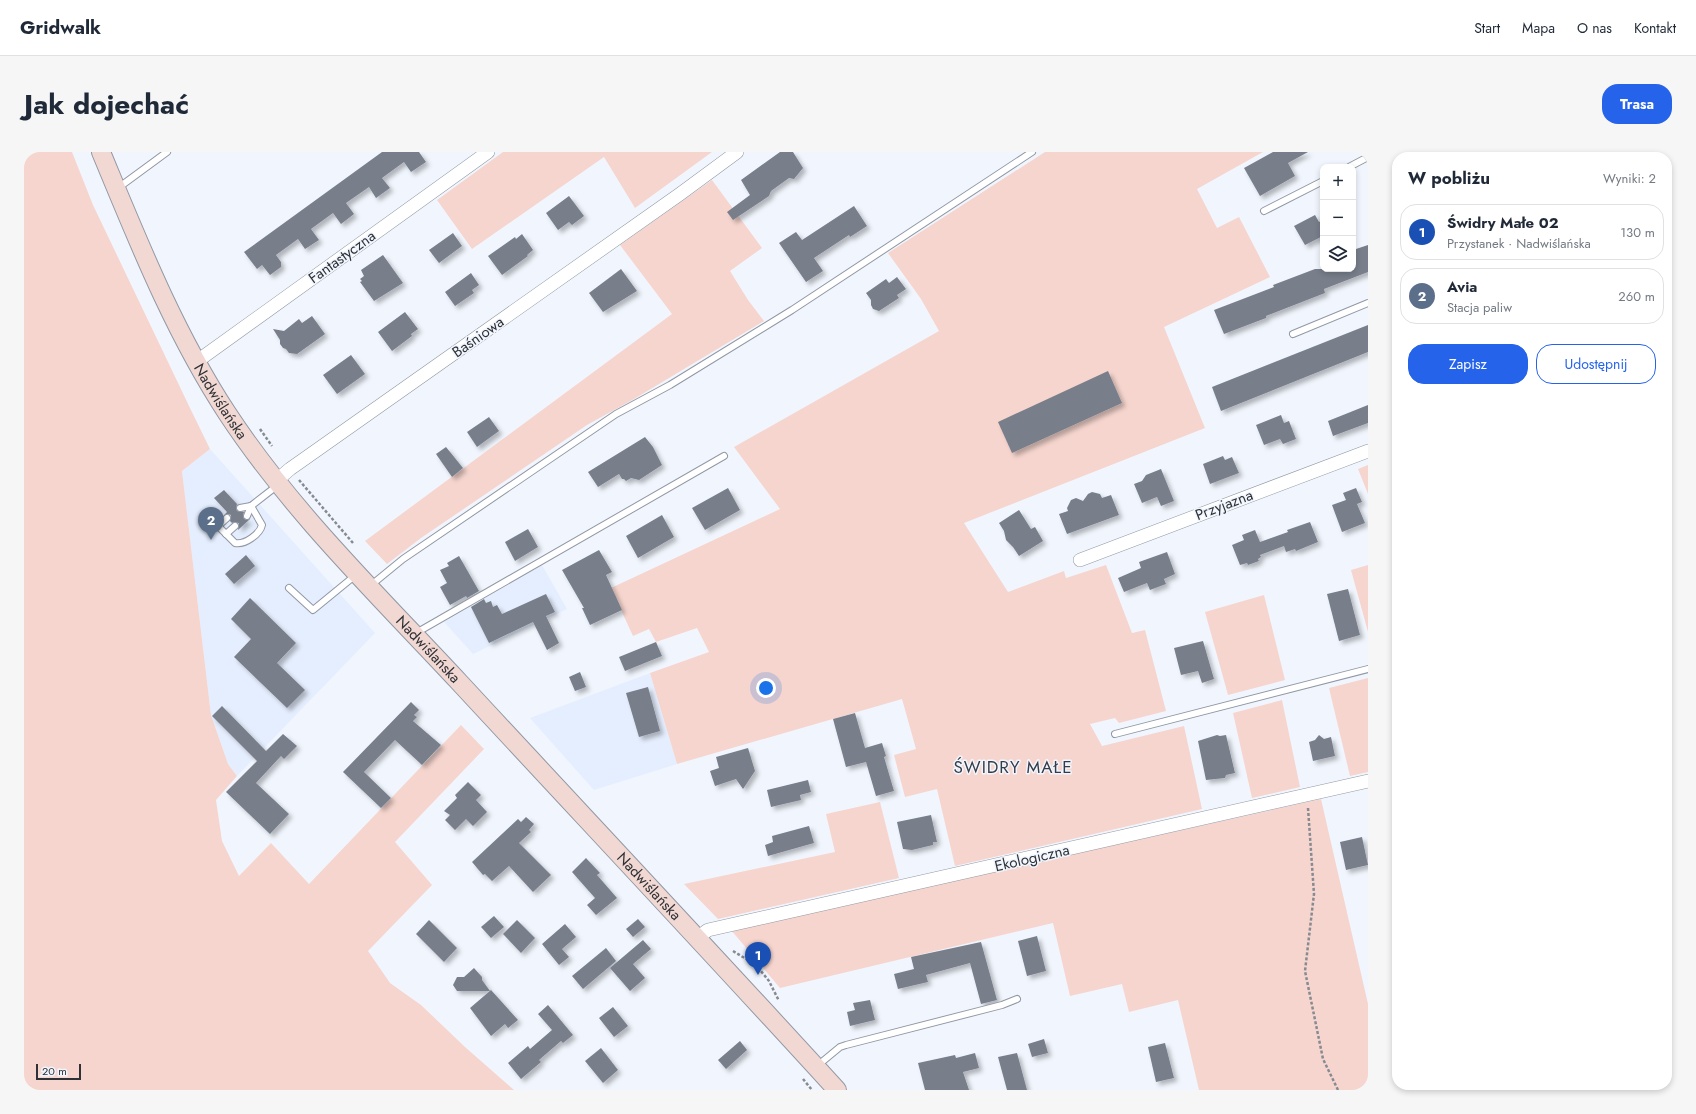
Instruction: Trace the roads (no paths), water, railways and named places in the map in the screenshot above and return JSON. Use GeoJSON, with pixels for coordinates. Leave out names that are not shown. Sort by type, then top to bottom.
{"type":"FeatureCollection","features":[{"type":"Feature","properties":{"kind":"main road","name":"Nadwiślańska"},"geometry":{"type":"LineString","coordinates":[[101,152],[167,304],[196,362],[230,419],[278,483],[364,580],[837,1090]]}},
{"type":"Feature","properties":{"kind":"street","name":"Fantastyczna"},"geometry":{"type":"LineString","coordinates":[[196,362],[488,152]]}},
{"type":"Feature","properties":{"kind":"street","name":"Baśniowa"},"geometry":{"type":"LineString","coordinates":[[278,483],[290,469],[680,194],[737,152]]}},
{"type":"Feature","properties":{"kind":"street","name":"Przyjazna"},"geometry":{"type":"LineString","coordinates":[[1080,560],[1368,451]]}},
{"type":"Feature","properties":{"kind":"street","name":"Ekologiczna"},"geometry":{"type":"LineString","coordinates":[[697,938],[708,930],[1308,796],[1368,781]]}},
{"type":"Feature","properties":{"kind":"lane"},"geometry":{"type":"LineString","coordinates":[[116,189],[167,152]]}},
{"type":"Feature","properties":{"kind":"lane"},"geometry":{"type":"LineString","coordinates":[[289,588],[313,610],[403,559],[616,414],[670,385],[792,310],[1032,152]]}},
{"type":"Feature","properties":{"kind":"lane"},"geometry":{"type":"LineString","coordinates":[[1355,164],[1368,157]]}},
{"type":"Feature","properties":{"kind":"lane"},"geometry":{"type":"LineString","coordinates":[[1264,212],[1320,183]]}},
{"type":"Feature","properties":{"kind":"lane"},"geometry":{"type":"LineString","coordinates":[[1293,334],[1368,303]]}},
{"type":"Feature","properties":{"kind":"lane"},"geometry":{"type":"LineString","coordinates":[[414,634],[724,456]]}},
{"type":"Feature","properties":{"kind":"lane"},"geometry":{"type":"LineString","coordinates":[[247,516],[251,506],[278,483]]}},
{"type":"Feature","properties":{"kind":"lane"},"geometry":{"type":"LineString","coordinates":[[240,508],[251,506]]}},
{"type":"Feature","properties":{"kind":"lane"},"geometry":{"type":"LineString","coordinates":[[227,518],[218,526],[235,543],[241,544],[260,530],[262,525],[251,506]]}},
{"type":"Feature","properties":{"kind":"lane"},"geometry":{"type":"LineString","coordinates":[[226,534],[235,526]]}},
{"type":"Feature","properties":{"kind":"lane"},"geometry":{"type":"LineString","coordinates":[[1115,734],[1368,669]]}},
{"type":"Feature","properties":{"kind":"lane"},"geometry":{"type":"LineString","coordinates":[[816,1067],[840,1047],[1002,1005],[1017,999]]}},
{"type":"Feature","properties":{"kind":"place","name":"Avia"},"geometry":{"type":"Point","coordinates":[211,540]}},
{"type":"Feature","properties":{"kind":"place","name":"Świdry Małe 02"},"geometry":{"type":"Point","coordinates":[758,975]}},
{"type":"Feature","properties":{"kind":"district","name":"ŚWIDRY MAŁE"},"geometry":{"type":"Point","coordinates":[1013,767]}}]}
